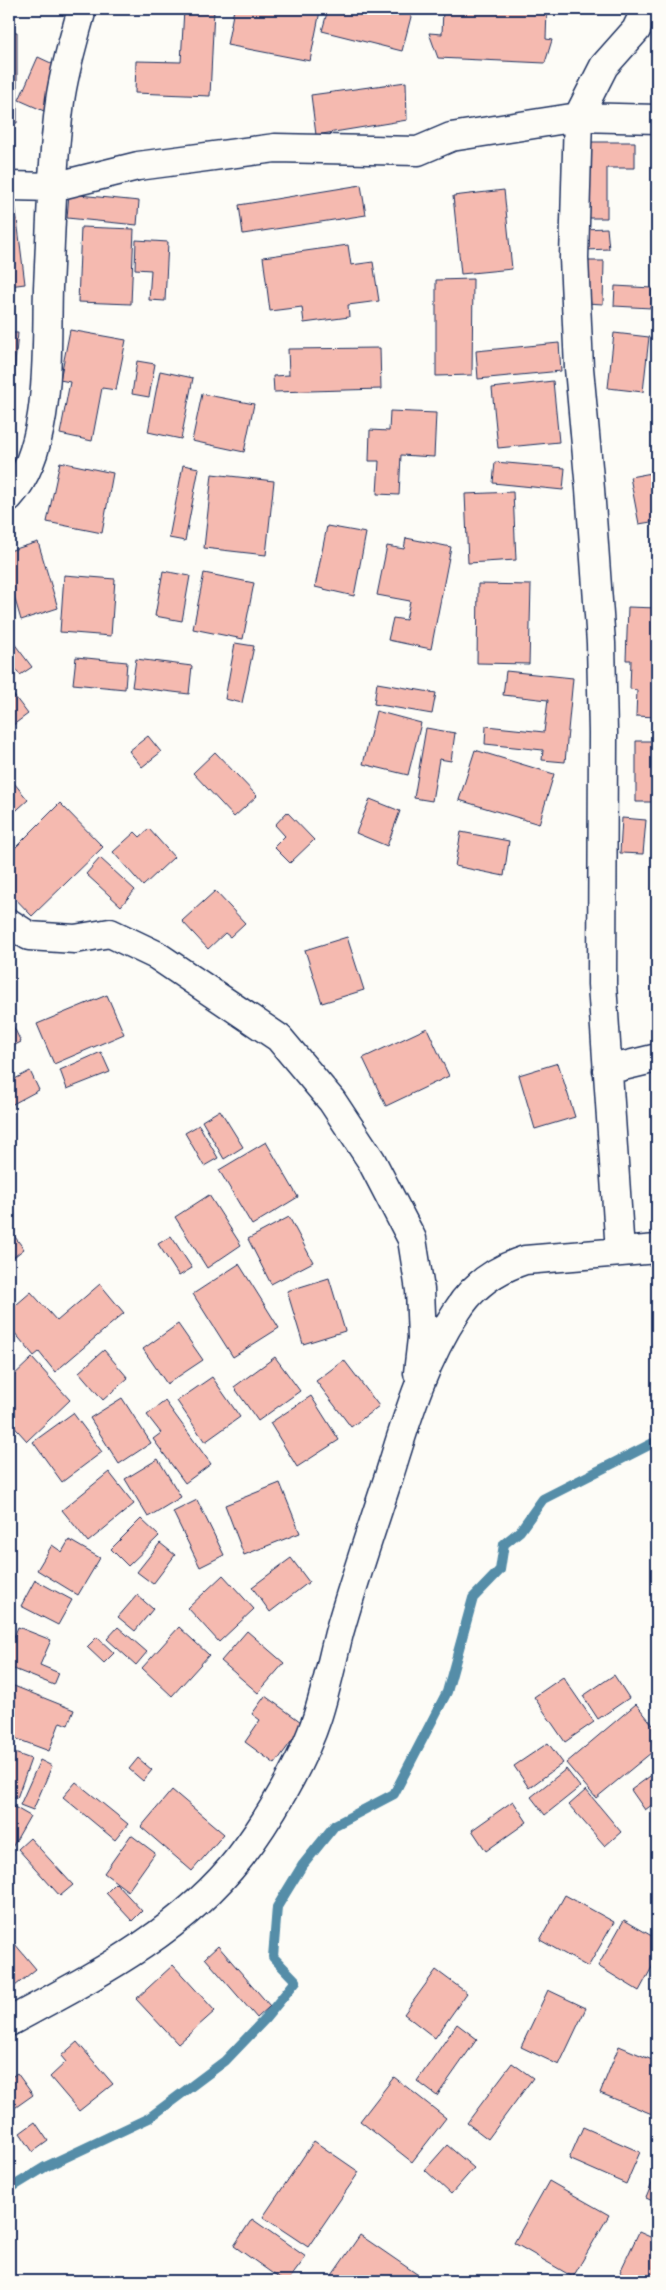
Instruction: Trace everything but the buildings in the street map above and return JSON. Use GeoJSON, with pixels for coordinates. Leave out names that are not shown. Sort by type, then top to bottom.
{"type":"FeatureCollection","features":[{"type":"Feature","properties":{"kind":"street"},"geometry":{"type":"LineString","coordinates":[[9,497],[27,469],[37,436],[43,400],[53,187],[60,100],[82,9]]}},
{"type":"Feature","properties":{"kind":"street"},"geometry":{"type":"LineString","coordinates":[[620,1252],[606,1070],[601,906],[603,733],[601,643],[590,489],[578,368],[574,258],[578,118],[604,66],[636,30],[646,9]]}},
{"type":"Feature","properties":{"kind":"street"},"geometry":{"type":"LineString","coordinates":[[9,186],[53,187],[138,166],[275,148],[418,151],[451,137],[578,118],[657,119]]}},
{"type":"Feature","properties":{"kind":"street"},"geometry":{"type":"LineString","coordinates":[[9,923],[29,936],[74,939],[110,933],[156,955],[279,1038],[337,1108],[371,1160],[412,1239],[420,1300],[422,1338],[416,1387],[340,1632],[316,1719],[287,1784],[240,1856],[200,1902],[154,1938],[86,1980],[9,2022]]}},
{"type":"Feature","properties":{"kind":"street"},"geometry":{"type":"LineString","coordinates":[[606,1070],[657,1058]]}},
{"type":"Feature","properties":{"kind":"street"},"geometry":{"type":"LineString","coordinates":[[416,1387],[457,1310],[472,1292],[490,1276],[506,1266],[525,1260],[657,1249]]}},
{"type":"Feature","properties":{"kind":"waterway"},"geometry":{"type":"LineString","coordinates":[[9,2189],[45,2167],[149,2118],[225,2061],[265,2019],[296,1981],[273,1957],[277,1907],[302,1866],[335,1825],[394,1794],[447,1692],[473,1598],[500,1570],[504,1544],[520,1531],[543,1499],[657,1441]]}}]}
